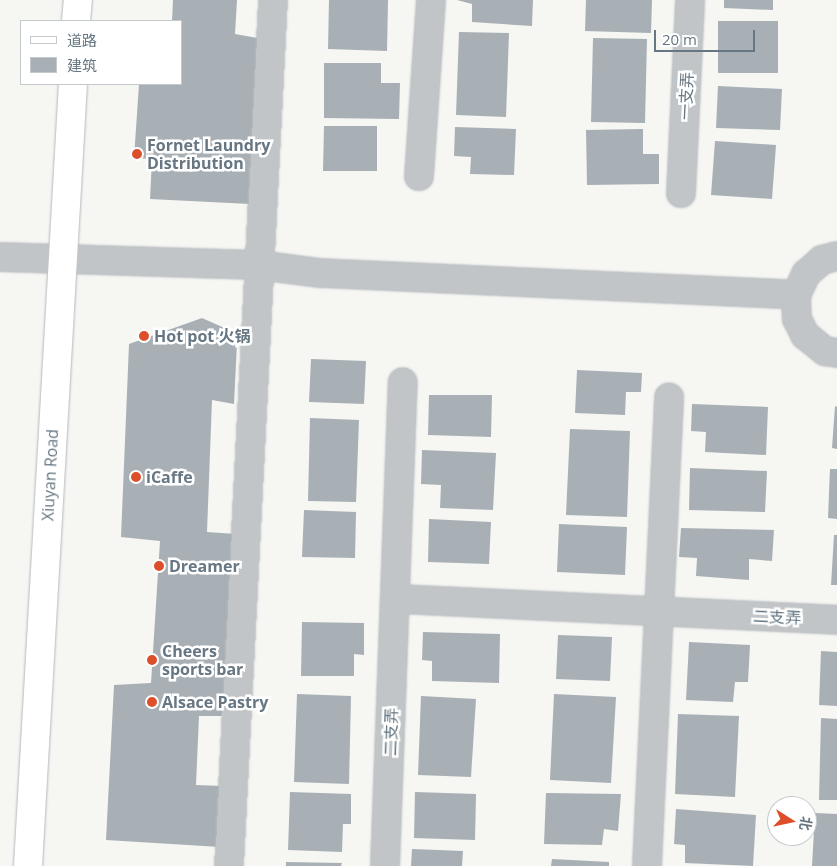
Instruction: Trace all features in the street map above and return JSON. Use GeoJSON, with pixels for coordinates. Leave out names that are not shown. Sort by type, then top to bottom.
{"type":"FeatureCollection","features":[{"type":"Feature","properties":{"kind":"main road"},"geometry":{"type":"LineString","coordinates":[[76,20],[78,0]]}},
{"type":"Feature","properties":{"kind":"main road","name":"Xiuyan Road"},"geometry":{"type":"LineString","coordinates":[[28,866],[73,85]]}},
{"type":"Feature","properties":{"kind":"street"},"geometry":{"type":"LineString","coordinates":[[229,866],[258,265],[273,0]]}},
{"type":"Feature","properties":{"kind":"street"},"geometry":{"type":"LineString","coordinates":[[420,176],[431,0]]}},
{"type":"Feature","properties":{"kind":"street","name":"一支弄"},"geometry":{"type":"LineString","coordinates":[[681,193],[690,0]]}},
{"type":"Feature","properties":{"kind":"street"},"geometry":{"type":"LineString","coordinates":[[837,256],[822,260],[806,274],[796,295],[798,319],[806,335],[825,351],[837,353]]}},
{"type":"Feature","properties":{"kind":"street"},"geometry":{"type":"LineString","coordinates":[[0,257],[258,265],[320,273],[796,295]]}},
{"type":"Feature","properties":{"kind":"street","name":"二支弄"},"geometry":{"type":"LineString","coordinates":[[385,866],[397,599],[403,382]]}},
{"type":"Feature","properties":{"kind":"street"},"geometry":{"type":"LineString","coordinates":[[647,866],[669,398]]}},
{"type":"Feature","properties":{"kind":"street","name":"二支弄"},"geometry":{"type":"LineString","coordinates":[[397,599],[837,620]]}},
{"type":"Feature","properties":{"kind":"building"},"geometry":{"type":"Polygon","coordinates":[[[173,0],[237,0],[235,34],[263,39],[250,204],[150,199],[152,159],[134,158],[139,85],[182,85],[182,20],[172,20],[173,0]]]}},
{"type":"Feature","properties":{"kind":"building"},"geometry":{"type":"Polygon","coordinates":[[[329,0],[388,0],[387,51],[328,49],[329,0]]]}},
{"type":"Feature","properties":{"kind":"building"},"geometry":{"type":"Polygon","coordinates":[[[457,0],[533,0],[532,26],[472,22],[472,4],[457,0]]]}},
{"type":"Feature","properties":{"kind":"building"},"geometry":{"type":"Polygon","coordinates":[[[586,0],[652,0],[651,33],[585,31],[586,0]]]}},
{"type":"Feature","properties":{"kind":"building"},"geometry":{"type":"Polygon","coordinates":[[[724,0],[773,0],[773,10],[724,8],[724,0]]]}},
{"type":"Feature","properties":{"kind":"building"},"geometry":{"type":"Polygon","coordinates":[[[718,21],[778,21],[778,73],[718,73],[718,21]]]}},
{"type":"Feature","properties":{"kind":"building"},"geometry":{"type":"Polygon","coordinates":[[[459,32],[509,33],[506,117],[456,115],[459,32]]]}},
{"type":"Feature","properties":{"kind":"building"},"geometry":{"type":"Polygon","coordinates":[[[593,38],[647,39],[645,123],[591,122],[593,38]]]}},
{"type":"Feature","properties":{"kind":"building"},"geometry":{"type":"Polygon","coordinates":[[[324,63],[381,63],[381,83],[400,83],[399,119],[324,118],[324,63]]]}},
{"type":"Feature","properties":{"kind":"building"},"geometry":{"type":"Polygon","coordinates":[[[718,86],[782,89],[780,130],[716,128],[718,86]]]}},
{"type":"Feature","properties":{"kind":"building"},"geometry":{"type":"Polygon","coordinates":[[[324,126],[377,126],[377,171],[323,171],[324,126]]]}},
{"type":"Feature","properties":{"kind":"building"},"geometry":{"type":"Polygon","coordinates":[[[455,127],[516,129],[514,175],[470,174],[471,157],[454,156],[455,127]]]}},
{"type":"Feature","properties":{"kind":"building"},"geometry":{"type":"Polygon","coordinates":[[[643,129],[643,154],[659,154],[659,184],[587,185],[586,130],[643,129]]]}},
{"type":"Feature","properties":{"kind":"building"},"geometry":{"type":"Polygon","coordinates":[[[715,141],[776,145],[772,199],[711,195],[715,141]]]}},
{"type":"Feature","properties":{"kind":"building"},"geometry":{"type":"Polygon","coordinates":[[[202,318],[229,330],[237,343],[234,404],[212,400],[207,532],[236,534],[222,716],[199,716],[196,785],[222,786],[220,847],[106,840],[114,685],[151,683],[160,541],[121,537],[129,344],[202,318]]]}},
{"type":"Feature","properties":{"kind":"building"},"geometry":{"type":"Polygon","coordinates":[[[311,359],[366,361],[364,404],[309,402],[311,359]]]}},
{"type":"Feature","properties":{"kind":"building"},"geometry":{"type":"Polygon","coordinates":[[[577,370],[642,373],[641,392],[626,392],[625,415],[575,413],[577,370]]]}},
{"type":"Feature","properties":{"kind":"building"},"geometry":{"type":"Polygon","coordinates":[[[429,395],[492,395],[491,437],[428,435],[429,395]]]}},
{"type":"Feature","properties":{"kind":"building"},"geometry":{"type":"Polygon","coordinates":[[[692,404],[768,407],[766,455],[705,452],[706,432],[691,431],[692,404]]]}},
{"type":"Feature","properties":{"kind":"building"},"geometry":{"type":"Polygon","coordinates":[[[835,406],[837,407],[837,449],[832,448],[835,406]]]}},
{"type":"Feature","properties":{"kind":"building"},"geometry":{"type":"Polygon","coordinates":[[[310,418],[359,420],[356,502],[308,501],[310,418]]]}},
{"type":"Feature","properties":{"kind":"building"},"geometry":{"type":"Polygon","coordinates":[[[570,429],[630,431],[627,517],[566,515],[570,429]]]}},
{"type":"Feature","properties":{"kind":"building"},"geometry":{"type":"Polygon","coordinates":[[[422,450],[496,453],[493,510],[440,508],[441,485],[421,484],[422,450]]]}},
{"type":"Feature","properties":{"kind":"building"},"geometry":{"type":"Polygon","coordinates":[[[690,468],[767,471],[765,512],[689,510],[690,468]]]}},
{"type":"Feature","properties":{"kind":"building"},"geometry":{"type":"Polygon","coordinates":[[[830,469],[837,469],[837,519],[828,518],[830,469]]]}},
{"type":"Feature","properties":{"kind":"building"},"geometry":{"type":"Polygon","coordinates":[[[304,510],[356,512],[355,558],[302,557],[304,510]]]}},
{"type":"Feature","properties":{"kind":"building"},"geometry":{"type":"Polygon","coordinates":[[[429,519],[491,522],[489,564],[428,562],[429,519]]]}},
{"type":"Feature","properties":{"kind":"building"},"geometry":{"type":"Polygon","coordinates":[[[559,524],[627,527],[625,575],[557,572],[559,524]]]}},
{"type":"Feature","properties":{"kind":"building"},"geometry":{"type":"Polygon","coordinates":[[[681,528],[774,530],[772,561],[749,559],[749,580],[696,576],[697,558],[679,557],[681,528]]]}},
{"type":"Feature","properties":{"kind":"building"},"geometry":{"type":"Polygon","coordinates":[[[834,535],[837,535],[837,585],[831,585],[834,535]]]}},
{"type":"Feature","properties":{"kind":"building"},"geometry":{"type":"Polygon","coordinates":[[[302,622],[364,623],[364,655],[354,654],[354,676],[301,676],[302,622]]]}},
{"type":"Feature","properties":{"kind":"building"},"geometry":{"type":"Polygon","coordinates":[[[423,632],[500,634],[499,683],[432,681],[432,661],[422,660],[423,632]]]}},
{"type":"Feature","properties":{"kind":"building"},"geometry":{"type":"Polygon","coordinates":[[[558,635],[612,637],[610,681],[556,679],[558,635]]]}},
{"type":"Feature","properties":{"kind":"building"},"geometry":{"type":"Polygon","coordinates":[[[689,642],[750,645],[748,682],[735,682],[733,702],[686,700],[689,642]]]}},
{"type":"Feature","properties":{"kind":"building"},"geometry":{"type":"Polygon","coordinates":[[[821,651],[837,652],[837,706],[819,705],[821,651]]]}},
{"type":"Feature","properties":{"kind":"building"},"geometry":{"type":"Polygon","coordinates":[[[297,694],[351,696],[349,784],[294,782],[297,694]]]}},
{"type":"Feature","properties":{"kind":"building"},"geometry":{"type":"Polygon","coordinates":[[[554,694],[616,697],[611,783],[550,780],[554,694]]]}},
{"type":"Feature","properties":{"kind":"building"},"geometry":{"type":"Polygon","coordinates":[[[421,696],[476,699],[471,777],[418,775],[421,696]]]}},
{"type":"Feature","properties":{"kind":"building"},"geometry":{"type":"Polygon","coordinates":[[[678,714],[739,716],[735,797],[675,794],[678,714]]]}},
{"type":"Feature","properties":{"kind":"building"},"geometry":{"type":"Polygon","coordinates":[[[821,718],[837,719],[837,800],[819,800],[821,718]]]}},
{"type":"Feature","properties":{"kind":"building"},"geometry":{"type":"Polygon","coordinates":[[[290,792],[351,794],[351,824],[343,824],[342,852],[288,850],[290,792]]]}},
{"type":"Feature","properties":{"kind":"building"},"geometry":{"type":"Polygon","coordinates":[[[415,792],[476,794],[475,840],[414,838],[415,792]]]}},
{"type":"Feature","properties":{"kind":"building"},"geometry":{"type":"Polygon","coordinates":[[[546,793],[621,794],[618,831],[604,829],[602,845],[544,844],[546,793]]]}},
{"type":"Feature","properties":{"kind":"building"},"geometry":{"type":"Polygon","coordinates":[[[676,809],[756,815],[753,866],[685,863],[685,845],[674,844],[676,809]]]}},
{"type":"Feature","properties":{"kind":"building"},"geometry":{"type":"Polygon","coordinates":[[[817,813],[837,814],[837,866],[812,866],[813,846],[817,846],[817,813]]]}},
{"type":"Feature","properties":{"kind":"building"},"geometry":{"type":"Polygon","coordinates":[[[412,849],[463,851],[462,866],[411,866],[412,849]]]}},
{"type":"Feature","properties":{"kind":"building"},"geometry":{"type":"Polygon","coordinates":[[[552,859],[609,862],[609,866],[551,866],[552,859]]]}},
{"type":"Feature","properties":{"kind":"building"},"geometry":{"type":"Polygon","coordinates":[[[286,862],[342,863],[341,866],[286,866],[286,862]]]}},
{"type":"Feature","properties":{"kind":"place","name":"Fornet Laundry Distribution"},"geometry":{"type":"Point","coordinates":[137,154]}},
{"type":"Feature","properties":{"kind":"place","name":"Hot pot 火锅"},"geometry":{"type":"Point","coordinates":[144,336]}},
{"type":"Feature","properties":{"kind":"place","name":"iCaffe"},"geometry":{"type":"Point","coordinates":[136,477]}},
{"type":"Feature","properties":{"kind":"place","name":"Dreamer"},"geometry":{"type":"Point","coordinates":[159,566]}},
{"type":"Feature","properties":{"kind":"place","name":"Cheers sports bar"},"geometry":{"type":"Point","coordinates":[152,660]}},
{"type":"Feature","properties":{"kind":"place","name":"Alsace Pastry"},"geometry":{"type":"Point","coordinates":[152,702]}}]}
